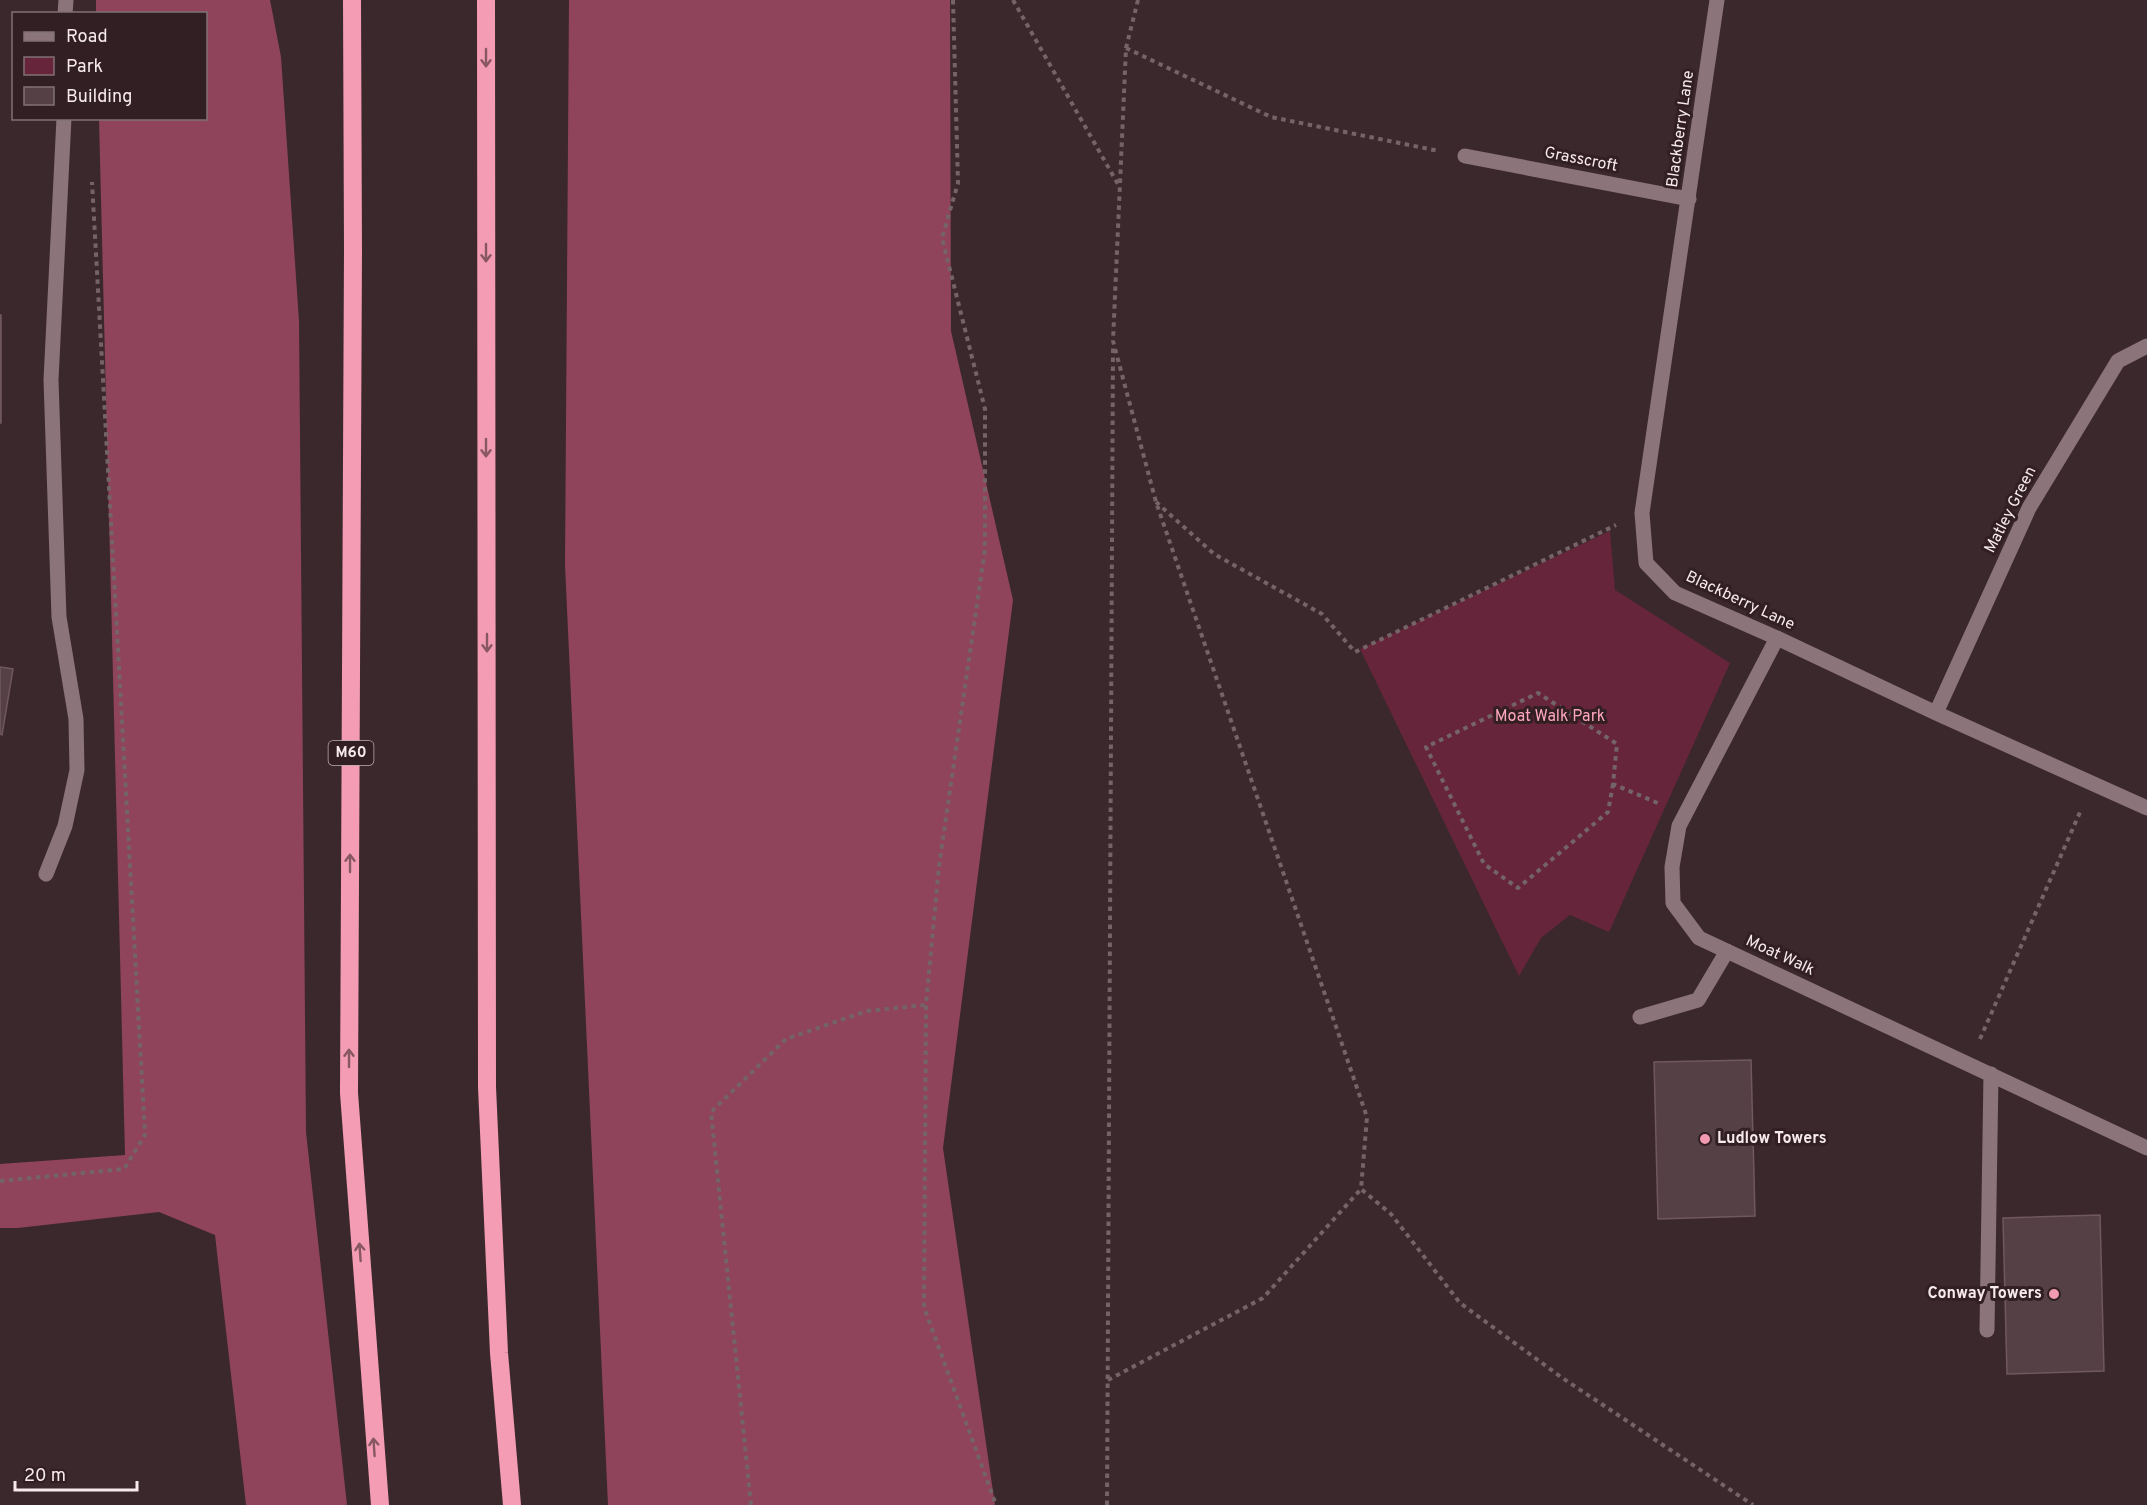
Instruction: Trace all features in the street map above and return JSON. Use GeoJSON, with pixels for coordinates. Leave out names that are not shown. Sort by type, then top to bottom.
{"type":"FeatureCollection","features":[{"type":"Feature","properties":{"kind":"highway","name":"M60"},"geometry":{"type":"LineString","coordinates":[[352,0],[349,1093],[380,1505]]}},
{"type":"Feature","properties":{"kind":"highway"},"geometry":{"type":"LineString","coordinates":[[486,0],[487,1088],[499,1353],[512,1505]]}},
{"type":"Feature","properties":{"kind":"street","name":"Blackberry Lane"},"geometry":{"type":"LineString","coordinates":[[1717,0],[1642,513],[1646,563],[1675,592],[2147,808]]}},
{"type":"Feature","properties":{"kind":"street"},"geometry":{"type":"LineString","coordinates":[[46,874],[65,826],[77,770],[76,719],[59,617],[51,380],[64,120]]}},
{"type":"Feature","properties":{"kind":"street","name":"Grasscroft"},"geometry":{"type":"LineString","coordinates":[[1465,156],[1689,199]]}},
{"type":"Feature","properties":{"kind":"street","name":"Matley Green"},"geometry":{"type":"LineString","coordinates":[[1936,713],[2029,507],[2118,361],[2147,346]]}},
{"type":"Feature","properties":{"kind":"street","name":"Moat Walk"},"geometry":{"type":"LineString","coordinates":[[1777,638],[1680,826],[1672,867],[1673,903],[1700,938],[2147,1148]]}},
{"type":"Feature","properties":{"kind":"street"},"geometry":{"type":"LineString","coordinates":[[1640,1017],[1698,1000],[1727,951]]}},
{"type":"Feature","properties":{"kind":"street"},"geometry":{"type":"LineString","coordinates":[[1987,1330],[1990,1074]]}},
{"type":"Feature","properties":{"kind":"path"},"geometry":{"type":"LineString","coordinates":[[953,0],[958,183],[942,238],[985,409],[985,549],[939,866],[926,1005],[924,1307],[996,1505]]}},
{"type":"Feature","properties":{"kind":"path"},"geometry":{"type":"LineString","coordinates":[[1013,0],[1120,186]]}},
{"type":"Feature","properties":{"kind":"path"},"geometry":{"type":"LineString","coordinates":[[1107,1505],[1113,341],[1125,48],[1138,0]]}},
{"type":"Feature","properties":{"kind":"path"},"geometry":{"type":"LineString","coordinates":[[1125,48],[1271,117],[1465,156]]}},
{"type":"Feature","properties":{"kind":"path"},"geometry":{"type":"LineString","coordinates":[[0,1181],[124,1170],[145,1135],[92,179]]}},
{"type":"Feature","properties":{"kind":"path"},"geometry":{"type":"LineString","coordinates":[[1108,1380],[1263,1298],[1361,1189],[1368,1117],[1156,502],[1113,341]]}},
{"type":"Feature","properties":{"kind":"path"},"geometry":{"type":"LineString","coordinates":[[1156,502],[1214,554],[1322,614],[1355,652],[1642,513]]}},
{"type":"Feature","properties":{"kind":"path"},"geometry":{"type":"LineString","coordinates":[[1538,693],[1617,744],[1613,784],[1608,812],[1518,888],[1484,864],[1426,747],[1538,693]]}},
{"type":"Feature","properties":{"kind":"path"},"geometry":{"type":"LineString","coordinates":[[1969,1064],[2092,783]]}},
{"type":"Feature","properties":{"kind":"path"},"geometry":{"type":"LineString","coordinates":[[1613,784],[1686,814]]}},
{"type":"Feature","properties":{"kind":"path"},"geometry":{"type":"LineString","coordinates":[[751,1505],[711,1112],[786,1039],[867,1011],[926,1005]]}},
{"type":"Feature","properties":{"kind":"path"},"geometry":{"type":"LineString","coordinates":[[1361,1189],[1390,1214],[1460,1303],[1561,1377],[1753,1505]]}},
{"type":"Feature","properties":{"kind":"green space","name":"Moat Walk Park"},"geometry":{"type":"Polygon","coordinates":[[[1610,531],[1615,590],[1730,663],[1609,932],[1570,915],[1541,938],[1519,976],[1360,649],[1610,531]]]}},
{"type":"Feature","properties":{"kind":"shaded area"},"geometry":{"type":"Polygon","coordinates":[[[96,0],[270,0],[281,57],[299,321],[306,1132],[347,1505],[246,1505],[215,1235],[159,1212],[18,1228],[0,1228],[0,1164],[125,1155],[99,120],[207,120],[207,12],[96,12],[96,0]]]}},
{"type":"Feature","properties":{"kind":"shaded area"},"geometry":{"type":"Polygon","coordinates":[[[569,0],[950,0],[951,331],[1013,600],[943,1148],[995,1505],[608,1505],[565,565],[569,0]]]}},
{"type":"Feature","properties":{"kind":"building"},"geometry":{"type":"Polygon","coordinates":[[[1,315],[1,423],[0,423],[1,315]]]}},
{"type":"Feature","properties":{"kind":"building"},"geometry":{"type":"Polygon","coordinates":[[[0,667],[13,669],[2,735],[0,734],[0,667]]]}},
{"type":"Feature","properties":{"kind":"building","name":"Ludlow Towers"},"geometry":{"type":"Polygon","coordinates":[[[1751,1060],[1755,1216],[1658,1219],[1654,1062],[1751,1060]]]}},
{"type":"Feature","properties":{"kind":"building","name":"Conway Towers"},"geometry":{"type":"Polygon","coordinates":[[[2100,1215],[2104,1371],[2007,1374],[2003,1218],[2100,1215]]]}},
{"type":"Feature","properties":{"kind":"place","name":"Ludlow Towers"},"geometry":{"type":"Point","coordinates":[1705,1139]}},
{"type":"Feature","properties":{"kind":"place","name":"Conway Towers"},"geometry":{"type":"Point","coordinates":[2054,1294]}}]}
